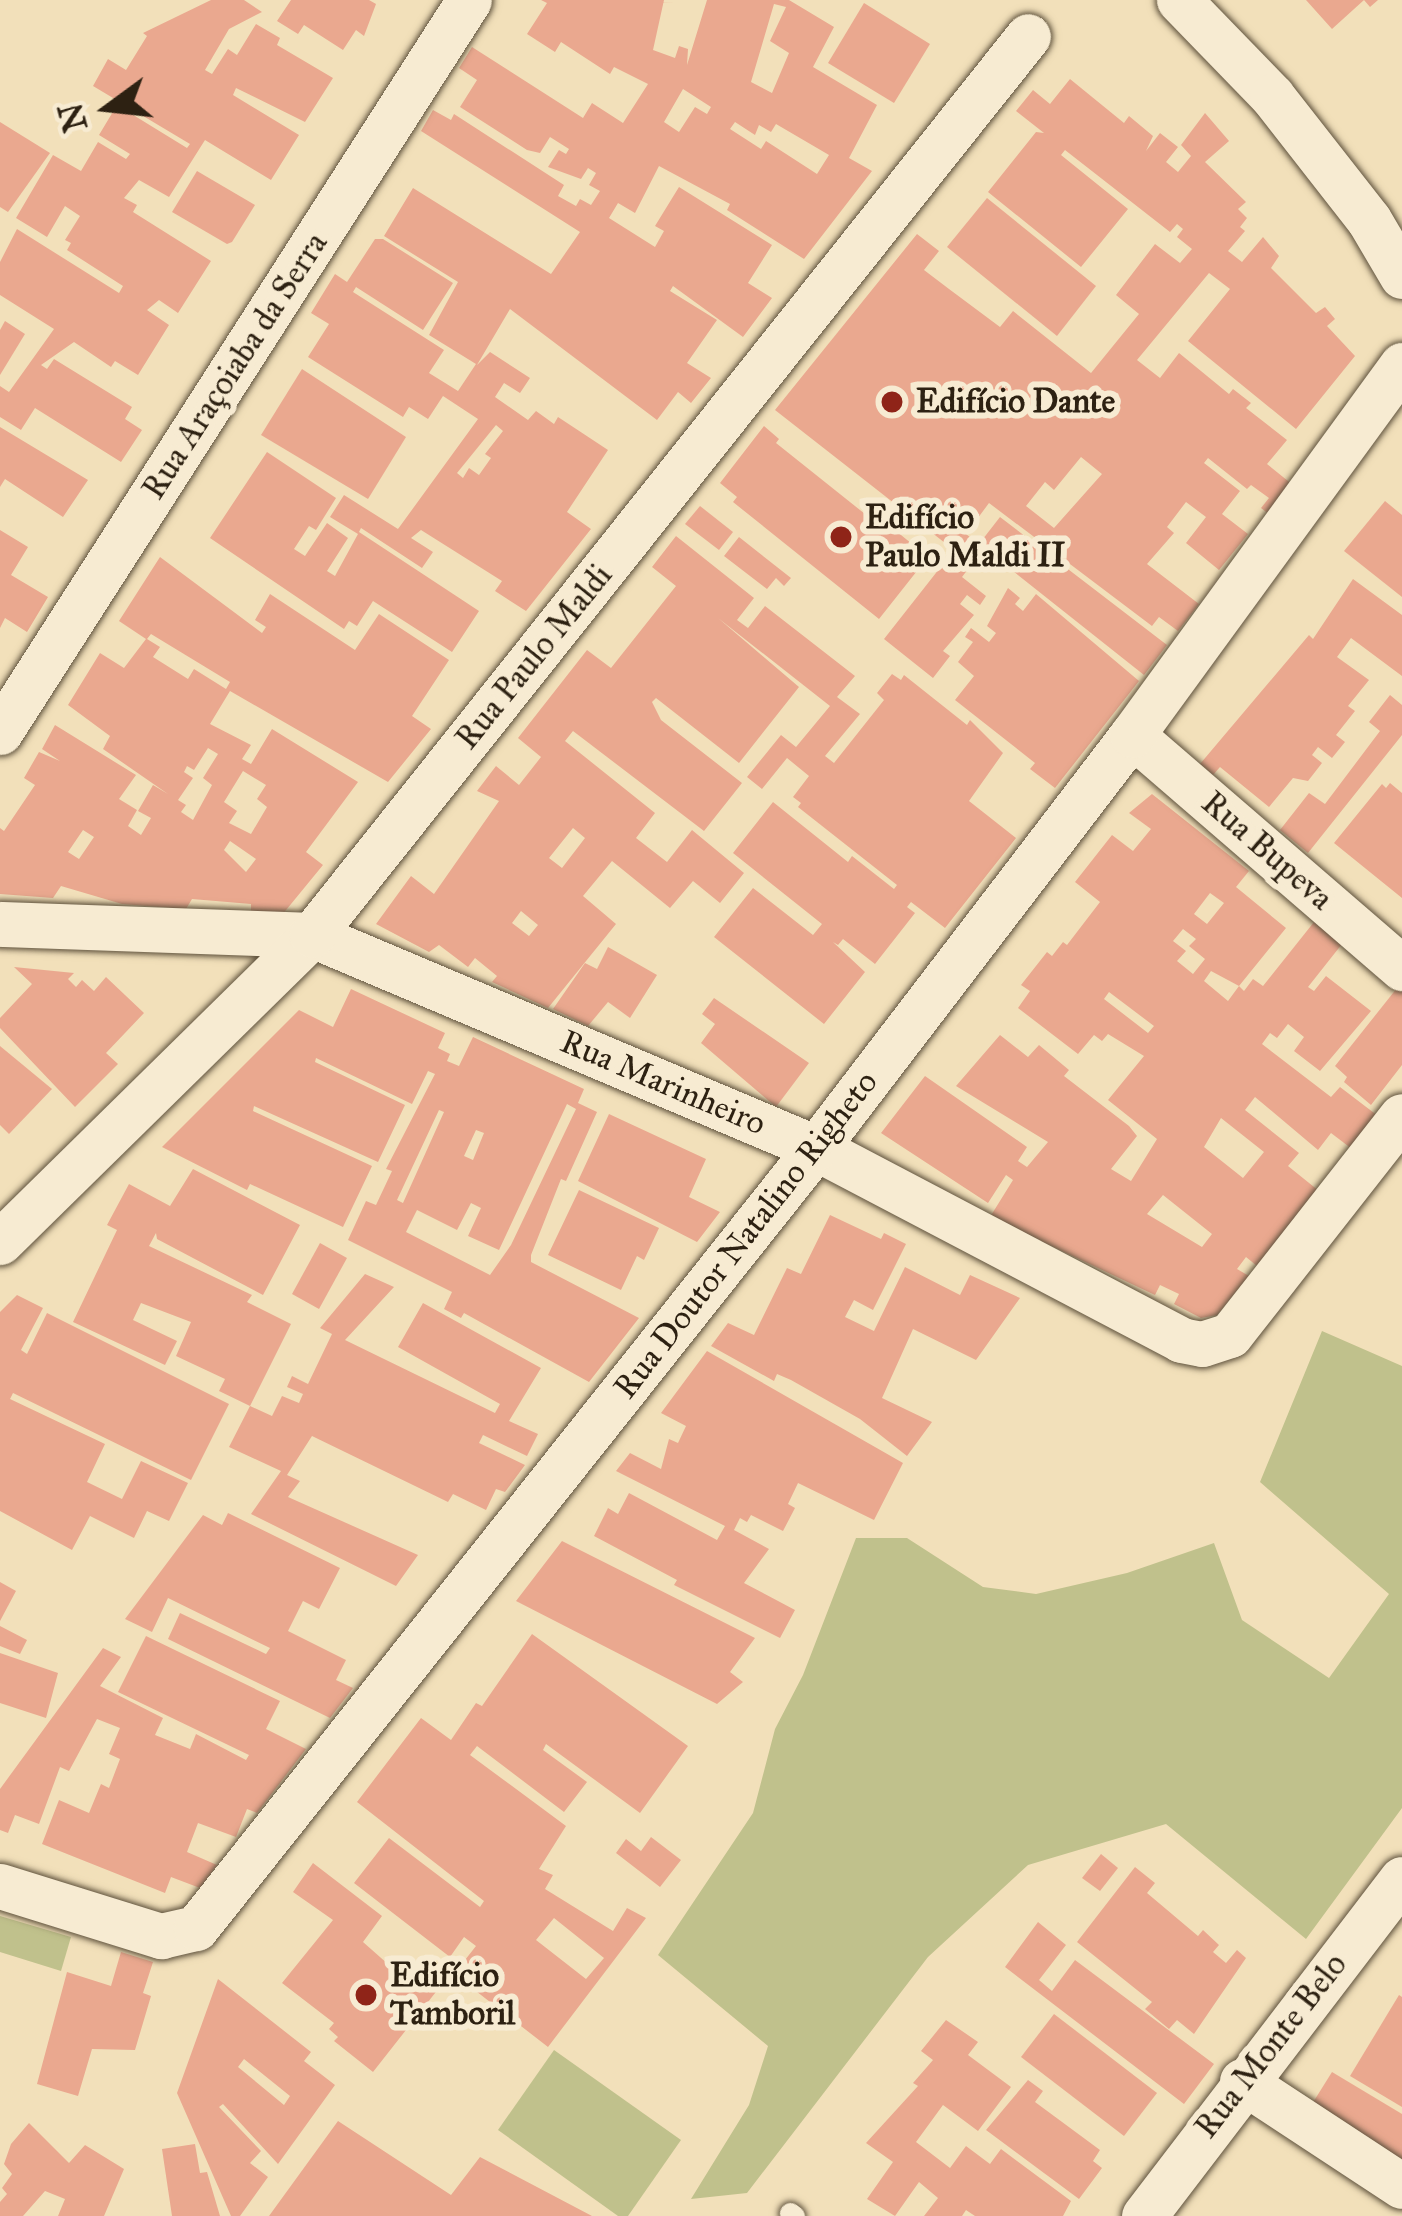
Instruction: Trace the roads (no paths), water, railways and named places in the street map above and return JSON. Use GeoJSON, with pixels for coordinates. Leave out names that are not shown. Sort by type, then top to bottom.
{"type":"FeatureCollection","features":[{"type":"Feature","properties":{"kind":"street","name":"Rua Araçoiaba da Serra"},"geometry":{"type":"LineString","coordinates":[[0,732],[470,0]]}},
{"type":"Feature","properties":{"kind":"street"},"geometry":{"type":"LineString","coordinates":[[1178,0],[1272,96],[1369,220],[1402,276]]}},
{"type":"Feature","properties":{"kind":"street","name":"Rua Paulo Maldi"},"geometry":{"type":"LineString","coordinates":[[0,1242],[312,935],[1028,36]]}},
{"type":"Feature","properties":{"kind":"street","name":"Rua Doutor Natalino Righeto"},"geometry":{"type":"LineString","coordinates":[[0,1886],[161,1936],[196,1928],[816,1148],[1132,735],[1402,365]]}},
{"type":"Feature","properties":{"kind":"street","name":"Rua Bupeva"},"geometry":{"type":"LineString","coordinates":[[1132,735],[1402,968]]}},
{"type":"Feature","properties":{"kind":"street","name":"Rua Marinheiro"},"geometry":{"type":"LineString","coordinates":[[0,924],[312,935],[816,1148],[1181,1340],[1202,1344],[1230,1335],[1402,1116]]}},
{"type":"Feature","properties":{"kind":"street","name":"Rua Monte Belo"},"geometry":{"type":"LineString","coordinates":[[1144,2216],[1242,2081],[1402,1879]]}},
{"type":"Feature","properties":{"kind":"street"},"geometry":{"type":"LineString","coordinates":[[1242,2081],[1402,2186]]}},
{"type":"Feature","properties":{"kind":"place","name":"Edifício Dante"},"geometry":{"type":"Point","coordinates":[892,402]}},
{"type":"Feature","properties":{"kind":"place","name":"Edifício Paulo Maldi II"},"geometry":{"type":"Point","coordinates":[841,537]}},
{"type":"Feature","properties":{"kind":"place","name":"Edifício Tamboril"},"geometry":{"type":"Point","coordinates":[366,1995]}}]}
